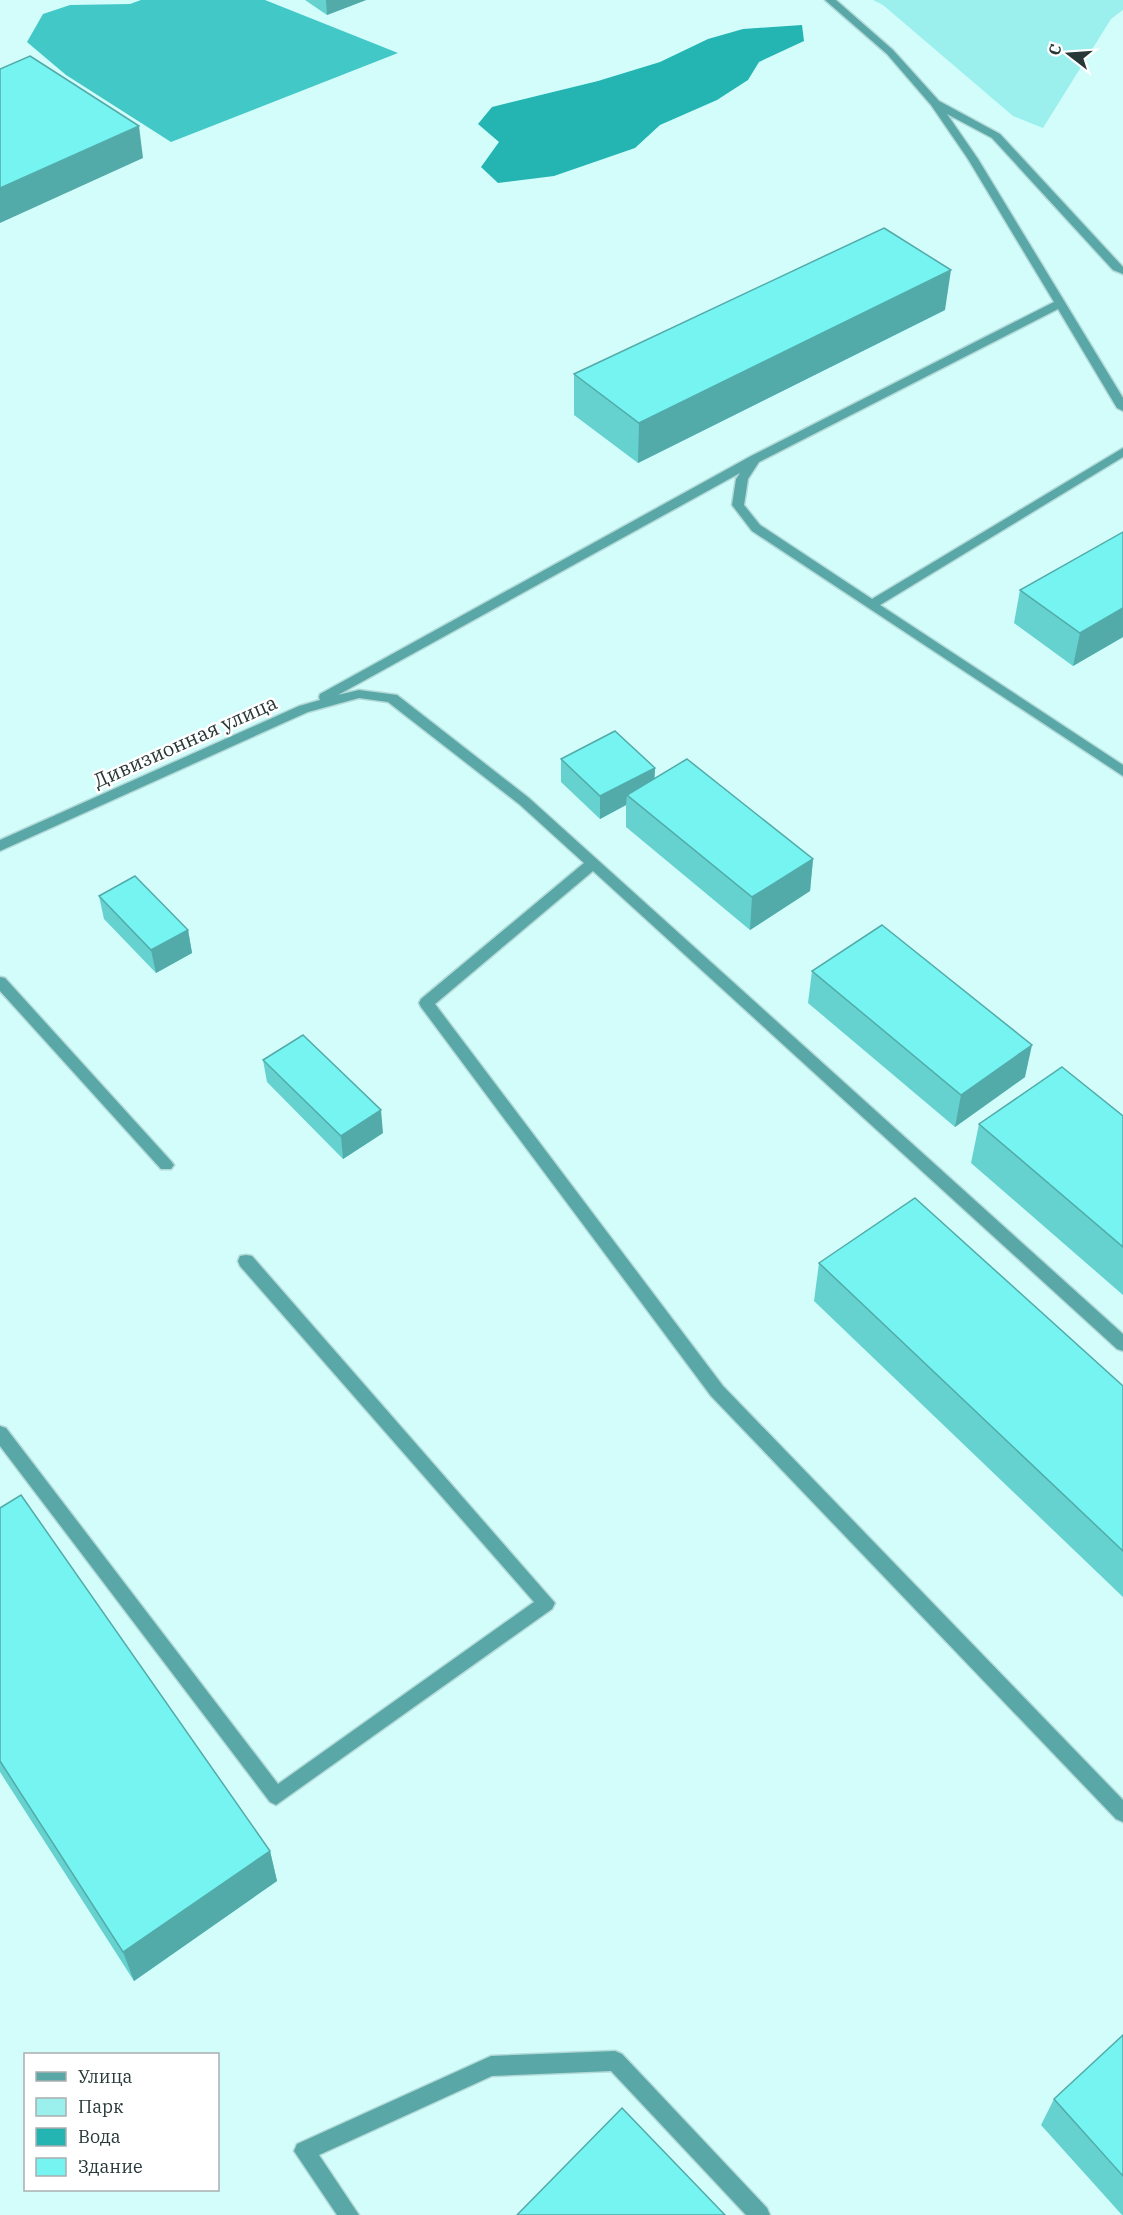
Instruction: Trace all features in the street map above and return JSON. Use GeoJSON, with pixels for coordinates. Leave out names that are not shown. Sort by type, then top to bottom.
{"type":"FeatureCollection","features":[{"type":"Feature","properties":{"kind":"street"},"geometry":{"type":"LineString","coordinates":[[830,0],[890,52],[935,103],[973,159],[1123,408]]}},
{"type":"Feature","properties":{"kind":"street"},"geometry":{"type":"LineString","coordinates":[[935,103],[996,136],[1121,272]]}},
{"type":"Feature","properties":{"kind":"street"},"geometry":{"type":"LineString","coordinates":[[304,709],[755,459],[1060,303]]}},
{"type":"Feature","properties":{"kind":"street"},"geometry":{"type":"LineString","coordinates":[[872,604],[1123,452]]}},
{"type":"Feature","properties":{"kind":"street"},"geometry":{"type":"LineString","coordinates":[[755,459],[742,479],[738,505],[756,528],[1123,771]]}},
{"type":"Feature","properties":{"kind":"street","name":"Дивизионная улица"},"geometry":{"type":"LineString","coordinates":[[0,846],[304,709],[359,694],[392,698],[524,801],[592,864]]}},
{"type":"Feature","properties":{"kind":"street"},"geometry":{"type":"LineString","coordinates":[[1123,1344],[716,972],[592,864],[426,1003],[717,1391],[1123,1813]]}},
{"type":"Feature","properties":{"kind":"street"},"geometry":{"type":"LineString","coordinates":[[0,982],[166,1165]]}},
{"type":"Feature","properties":{"kind":"street"},"geometry":{"type":"LineString","coordinates":[[0,1433],[276,1796],[546,1603],[246,1261]]}},
{"type":"Feature","properties":{"kind":"street"},"geometry":{"type":"LineString","coordinates":[[349,2215],[304,2151],[491,2066],[615,2061],[760,2215]]}},
{"type":"Feature","properties":{"kind":"green space"},"geometry":{"type":"Polygon","coordinates":[[[873,0],[1123,0],[1123,10],[1111,19],[1043,128],[1013,116],[883,5],[873,0]]]}},
{"type":"Feature","properties":{"kind":"shaded area"},"geometry":{"type":"Polygon","coordinates":[[[141,0],[265,0],[398,53],[171,142],[66,75],[27,42],[43,14],[70,5],[130,4],[141,0]]]}},
{"type":"Feature","properties":{"kind":"water"},"geometry":{"type":"Polygon","coordinates":[[[802,25],[804,41],[759,62],[748,80],[717,100],[660,125],[635,148],[554,176],[498,183],[481,167],[499,142],[478,124],[492,107],[598,81],[660,62],[708,39],[743,29],[802,25]]]}},
{"type":"Feature","properties":{"kind":"building"},"geometry":{"type":"Polygon","coordinates":[[[30,56],[139,126],[0,188],[0,69],[30,56]]]}},
{"type":"Feature","properties":{"kind":"building"},"geometry":{"type":"Polygon","coordinates":[[[884,228],[951,270],[639,423],[574,374],[884,228]]]}},
{"type":"Feature","properties":{"kind":"building"},"geometry":{"type":"Polygon","coordinates":[[[1123,532],[1123,608],[1080,633],[1020,590],[1123,532]]]}},
{"type":"Feature","properties":{"kind":"building"},"geometry":{"type":"Polygon","coordinates":[[[615,731],[655,768],[600,796],[561,759],[615,731]]]}},
{"type":"Feature","properties":{"kind":"building"},"geometry":{"type":"Polygon","coordinates":[[[687,759],[813,859],[752,897],[627,795],[687,759]]]}},
{"type":"Feature","properties":{"kind":"building"},"geometry":{"type":"Polygon","coordinates":[[[135,876],[188,930],[151,950],[99,896],[135,876]]]}},
{"type":"Feature","properties":{"kind":"building"},"geometry":{"type":"Polygon","coordinates":[[[882,925],[1032,1045],[961,1095],[812,971],[882,925]]]}},
{"type":"Feature","properties":{"kind":"building"},"geometry":{"type":"Polygon","coordinates":[[[303,1035],[381,1110],[341,1136],[263,1060],[303,1035]]]}},
{"type":"Feature","properties":{"kind":"building"},"geometry":{"type":"Polygon","coordinates":[[[1062,1067],[1123,1116],[1123,1247],[979,1124],[1062,1067]]]}},
{"type":"Feature","properties":{"kind":"building"},"geometry":{"type":"Polygon","coordinates":[[[915,1198],[1123,1386],[1123,1551],[819,1263],[915,1198]]]}},
{"type":"Feature","properties":{"kind":"building"},"geometry":{"type":"Polygon","coordinates":[[[21,1495],[270,1851],[123,1952],[0,1761],[0,1508],[21,1495]]]}},
{"type":"Feature","properties":{"kind":"building"},"geometry":{"type":"Polygon","coordinates":[[[1123,2035],[1123,2176],[1054,2099],[1123,2035]]]}},
{"type":"Feature","properties":{"kind":"building"},"geometry":{"type":"Polygon","coordinates":[[[622,2108],[725,2215],[517,2215],[622,2108]]]}}]}
